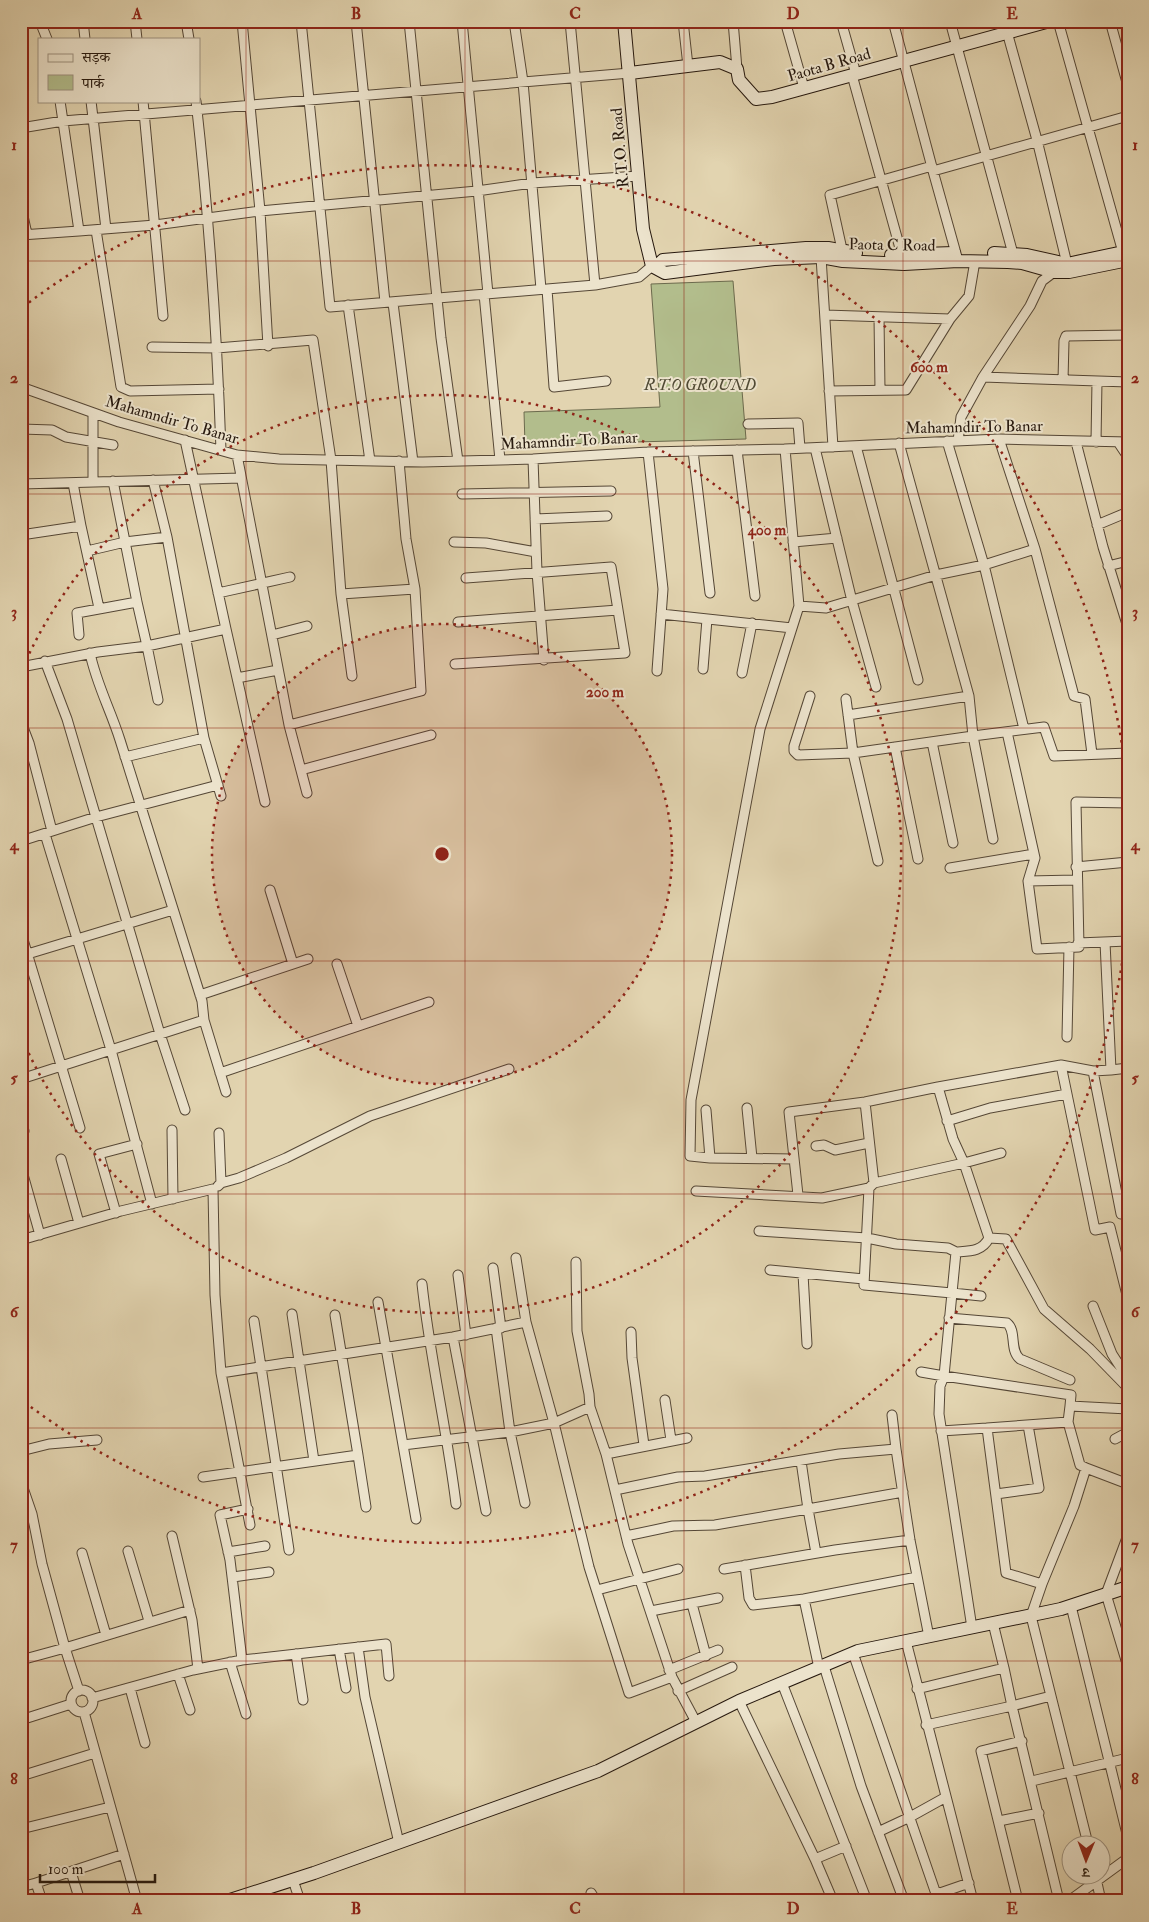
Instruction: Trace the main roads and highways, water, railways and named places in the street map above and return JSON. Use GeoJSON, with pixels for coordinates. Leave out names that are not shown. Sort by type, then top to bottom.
{"type":"FeatureCollection","features":[{"type":"Feature","properties":{"kind":"park label","name":"R.T.O GROUND"},"geometry":{"type":"Point","coordinates":[700,385]}}]}
